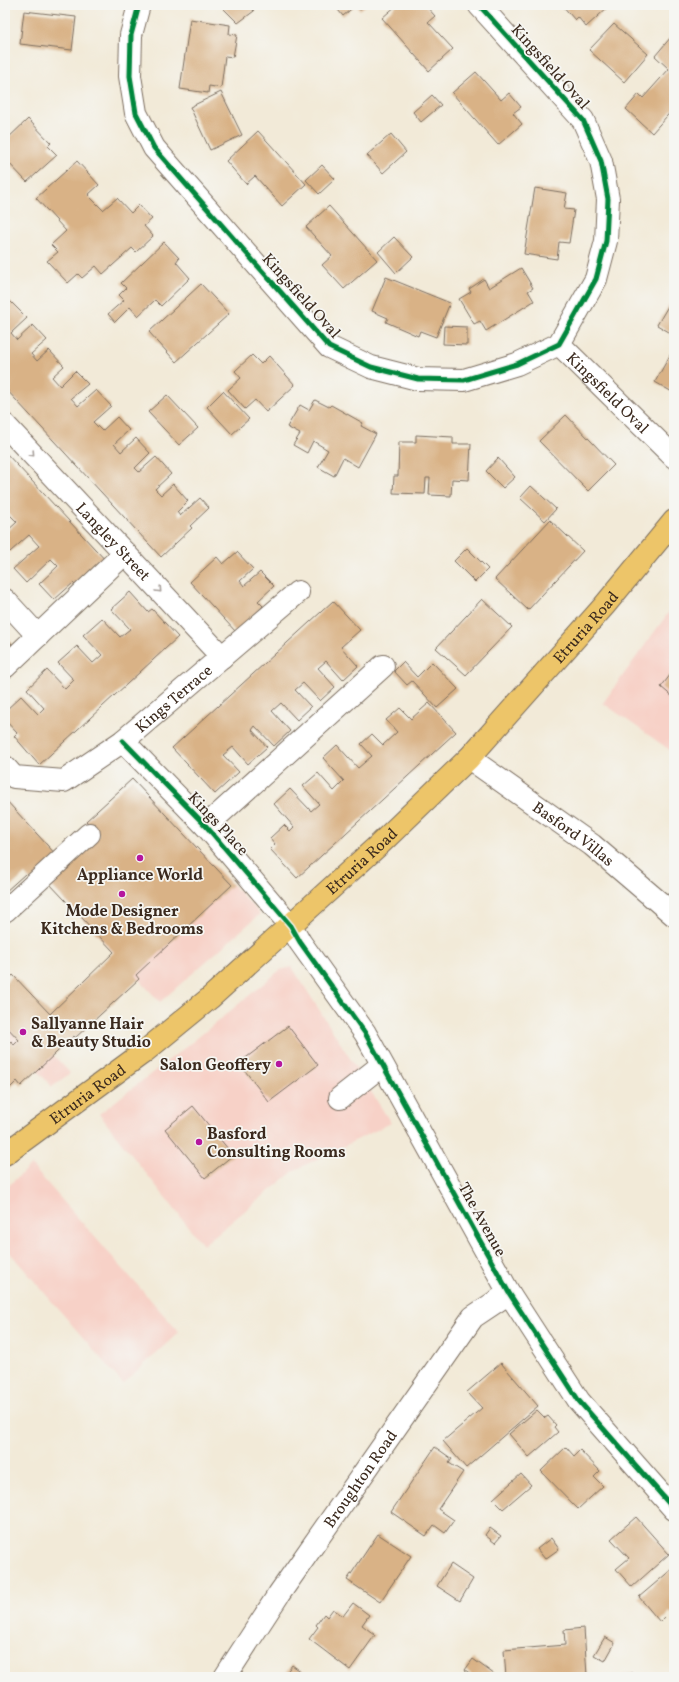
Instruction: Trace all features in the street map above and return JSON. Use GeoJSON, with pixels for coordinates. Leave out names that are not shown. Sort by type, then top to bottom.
{"type":"FeatureCollection","features":[{"type":"Feature","properties":{"kind":"highway","name":"Etruria Road"},"geometry":{"type":"LineString","coordinates":[[6,1152],[144,1052],[210,998],[291,926],[469,758],[604,606],[674,521]]}},
{"type":"Feature","properties":{"kind":"street","name":"Kingsfield Oval"},"geometry":{"type":"LineString","coordinates":[[139,5],[131,35],[130,76],[136,112],[154,148],[329,347],[371,367],[418,380],[464,380],[517,364],[559,344],[596,279],[606,241],[608,199],[601,161],[583,120],[479,5]]}},
{"type":"Feature","properties":{"kind":"street","name":"Kingsfield Oval"},"geometry":{"type":"LineString","coordinates":[[559,344],[674,457]]}},
{"type":"Feature","properties":{"kind":"street","name":"Langley Street"},"geometry":{"type":"LineString","coordinates":[[5,425],[222,657]]}},
{"type":"Feature","properties":{"kind":"street"},"geometry":{"type":"LineString","coordinates":[[5,666],[125,553]]}},
{"type":"Feature","properties":{"kind":"street","name":"Kings Terrace"},"geometry":{"type":"LineString","coordinates":[[9,772],[64,781],[123,742],[298,592]]}},
{"type":"Feature","properties":{"kind":"street"},"geometry":{"type":"LineString","coordinates":[[5,600],[38,636]]}},
{"type":"Feature","properties":{"kind":"street"},"geometry":{"type":"LineString","coordinates":[[206,826],[383,666]]}},
{"type":"Feature","properties":{"kind":"street","name":"Kings Place"},"geometry":{"type":"LineString","coordinates":[[123,742],[206,826],[291,926]]}},
{"type":"Feature","properties":{"kind":"street","name":"Basford Villas"},"geometry":{"type":"LineString","coordinates":[[469,758],[592,845],[674,915]]}},
{"type":"Feature","properties":{"kind":"street"},"geometry":{"type":"LineString","coordinates":[[5,911],[89,834]]}},
{"type":"Feature","properties":{"kind":"street","name":"The Avenue"},"geometry":{"type":"LineString","coordinates":[[291,926],[300,942],[365,1033],[509,1293],[579,1401],[674,1509]]}},
{"type":"Feature","properties":{"kind":"street"},"geometry":{"type":"LineString","coordinates":[[340,1098],[382,1065]]}},
{"type":"Feature","properties":{"kind":"street","name":"Broughton Road"},"geometry":{"type":"LineString","coordinates":[[225,1677],[279,1594],[473,1317],[509,1293]]}},
{"type":"Feature","properties":{"kind":"shaded area"},"geometry":{"type":"Polygon","coordinates":[[[674,605],[674,753],[603,703],[674,605]]]}},
{"type":"Feature","properties":{"kind":"shaded area","name":"Appliance World"},"geometry":{"type":"Polygon","coordinates":[[[132,779],[260,914],[160,1002],[48,882],[99,835],[86,821],[132,779]]]}},
{"type":"Feature","properties":{"kind":"shaded area"},"geometry":{"type":"Polygon","coordinates":[[[292,967],[391,1123],[295,1170],[203,1245],[99,1114],[196,1039],[280,970],[292,967]]]}},
{"type":"Feature","properties":{"kind":"shaded area","name":"Sallyanne Hair & Beauty Studio"},"geometry":{"type":"Polygon","coordinates":[[[5,1002],[70,1073],[52,1087],[5,1035],[5,1002]]]}},
{"type":"Feature","properties":{"kind":"shaded area"},"geometry":{"type":"Polygon","coordinates":[[[31,1165],[179,1332],[123,1384],[5,1247],[5,1189],[31,1165]]]}},
{"type":"Feature","properties":{"kind":"building"},"geometry":{"type":"Polygon","coordinates":[[[220,5],[249,5],[254,11],[238,23],[220,5]]]}},
{"type":"Feature","properties":{"kind":"building"},"geometry":{"type":"Polygon","coordinates":[[[334,5],[356,5],[343,16],[334,5]]]}},
{"type":"Feature","properties":{"kind":"building"},"geometry":{"type":"Polygon","coordinates":[[[356,5],[366,5],[360,10],[356,5]]]}},
{"type":"Feature","properties":{"kind":"building"},"geometry":{"type":"Polygon","coordinates":[[[397,5],[413,5],[415,7],[417,5],[425,5],[435,16],[428,22],[453,49],[429,71],[382,18],[397,5]]]}},
{"type":"Feature","properties":{"kind":"building"},"geometry":{"type":"Polygon","coordinates":[[[562,5],[609,6],[586,27],[578,17],[575,20],[562,5]]]}},
{"type":"Feature","properties":{"kind":"building"},"geometry":{"type":"Polygon","coordinates":[[[24,11],[76,17],[72,50],[20,44],[24,11]]]}},
{"type":"Feature","properties":{"kind":"building"},"geometry":{"type":"Polygon","coordinates":[[[190,19],[230,25],[229,34],[237,35],[233,57],[225,56],[221,88],[209,86],[208,93],[180,89],[190,19]]]}},
{"type":"Feature","properties":{"kind":"building"},"geometry":{"type":"Polygon","coordinates":[[[614,24],[648,54],[624,82],[589,50],[614,24]]]}},
{"type":"Feature","properties":{"kind":"building"},"geometry":{"type":"Polygon","coordinates":[[[671,37],[674,40],[674,108],[652,133],[626,109],[639,94],[643,98],[669,69],[655,56],[671,37]]]}},
{"type":"Feature","properties":{"kind":"building"},"geometry":{"type":"Polygon","coordinates":[[[476,72],[501,100],[509,93],[521,107],[513,113],[522,124],[498,145],[452,93],[476,72]]]}},
{"type":"Feature","properties":{"kind":"building"},"geometry":{"type":"Polygon","coordinates":[[[221,92],[242,135],[210,150],[190,107],[221,92]]]}},
{"type":"Feature","properties":{"kind":"building"},"geometry":{"type":"Polygon","coordinates":[[[432,95],[441,105],[421,122],[413,112],[432,95]]]}},
{"type":"Feature","properties":{"kind":"building"},"geometry":{"type":"Polygon","coordinates":[[[28,119],[51,143],[48,146],[57,155],[27,182],[5,159],[5,141],[28,119]]]}},
{"type":"Feature","properties":{"kind":"building"},"geometry":{"type":"Polygon","coordinates":[[[258,131],[306,184],[282,206],[255,176],[246,184],[226,161],[258,131]]]}},
{"type":"Feature","properties":{"kind":"building"},"geometry":{"type":"Polygon","coordinates":[[[391,134],[406,152],[383,173],[367,155],[391,134]]]}},
{"type":"Feature","properties":{"kind":"building"},"geometry":{"type":"Polygon","coordinates":[[[77,161],[99,185],[88,195],[103,210],[117,198],[131,213],[139,205],[152,219],[144,226],[153,236],[136,252],[132,248],[103,274],[96,266],[82,278],[78,274],[68,283],[47,261],[58,252],[51,245],[66,231],[36,198],[77,161]]]}},
{"type":"Feature","properties":{"kind":"building"},"geometry":{"type":"Polygon","coordinates":[[[322,165],[335,179],[319,194],[306,180],[322,165]]]}},
{"type":"Feature","properties":{"kind":"building"},"geometry":{"type":"Polygon","coordinates":[[[535,188],[567,193],[564,209],[574,210],[569,243],[559,242],[557,259],[524,254],[535,188]]]}},
{"type":"Feature","properties":{"kind":"building"},"geometry":{"type":"Polygon","coordinates":[[[329,206],[377,260],[344,289],[322,265],[332,256],[306,227],[329,206]]]}},
{"type":"Feature","properties":{"kind":"building"},"geometry":{"type":"Polygon","coordinates":[[[394,237],[413,257],[396,273],[378,252],[394,237]]]}},
{"type":"Feature","properties":{"kind":"building"},"geometry":{"type":"Polygon","coordinates":[[[164,242],[179,258],[176,262],[190,278],[161,306],[155,300],[138,316],[130,307],[115,322],[108,314],[124,300],[119,295],[126,288],[121,283],[164,242]]]}},
{"type":"Feature","properties":{"kind":"building"},"geometry":{"type":"Polygon","coordinates":[[[521,268],[533,288],[528,291],[534,301],[486,331],[480,321],[474,324],[459,299],[471,292],[469,289],[484,279],[489,288],[521,268]]]}},
{"type":"Feature","properties":{"kind":"building"},"geometry":{"type":"Polygon","coordinates":[[[386,277],[450,303],[436,337],[420,331],[418,336],[386,322],[388,318],[372,311],[386,277]]]}},
{"type":"Feature","properties":{"kind":"building"},"geometry":{"type":"Polygon","coordinates":[[[201,284],[229,314],[176,362],[149,332],[201,284]]]}},
{"type":"Feature","properties":{"kind":"building"},"geometry":{"type":"Polygon","coordinates":[[[674,296],[674,335],[657,325],[674,296]]]}},
{"type":"Feature","properties":{"kind":"building"},"geometry":{"type":"Polygon","coordinates":[[[10,301],[27,318],[11,333],[17,340],[33,325],[47,340],[31,354],[37,361],[49,350],[64,366],[52,377],[60,386],[75,371],[88,384],[71,398],[78,406],[96,390],[111,406],[93,422],[102,431],[117,417],[129,430],[114,444],[121,452],[136,438],[150,453],[135,468],[139,472],[156,457],[171,474],[155,489],[161,495],[173,484],[188,501],[177,512],[180,516],[200,498],[209,508],[190,526],[192,528],[161,557],[5,388],[5,306],[10,301]]]}},
{"type":"Feature","properties":{"kind":"building"},"geometry":{"type":"Polygon","coordinates":[[[444,326],[467,327],[467,345],[443,344],[444,326]]]}},
{"type":"Feature","properties":{"kind":"building"},"geometry":{"type":"Polygon","coordinates":[[[674,348],[674,393],[655,382],[674,348]]]}},
{"type":"Feature","properties":{"kind":"building"},"geometry":{"type":"Polygon","coordinates":[[[252,355],[261,364],[269,356],[295,385],[266,412],[255,400],[245,409],[228,390],[241,378],[235,371],[252,355]]]}},
{"type":"Feature","properties":{"kind":"building"},"geometry":{"type":"Polygon","coordinates":[[[223,391],[249,419],[232,434],[207,407],[223,391]]]}},
{"type":"Feature","properties":{"kind":"building"},"geometry":{"type":"Polygon","coordinates":[[[167,395],[198,428],[179,445],[148,412],[167,395]]]}},
{"type":"Feature","properties":{"kind":"building"},"geometry":{"type":"Polygon","coordinates":[[[315,400],[329,407],[331,405],[363,423],[361,426],[376,434],[358,467],[343,458],[334,476],[318,467],[328,450],[313,441],[307,453],[293,445],[300,434],[287,427],[300,405],[309,410],[315,400]]]}},
{"type":"Feature","properties":{"kind":"building"},"geometry":{"type":"Polygon","coordinates":[[[566,415],[614,465],[588,491],[539,441],[566,415]]]}},
{"type":"Feature","properties":{"kind":"building"},"geometry":{"type":"Polygon","coordinates":[[[416,435],[453,437],[453,444],[471,444],[469,480],[452,479],[451,496],[429,495],[430,478],[426,478],[425,494],[393,493],[394,476],[398,476],[399,442],[416,442],[416,435]]]}},
{"type":"Feature","properties":{"kind":"building"},"geometry":{"type":"Polygon","coordinates":[[[5,452],[108,563],[79,589],[73,583],[54,600],[39,584],[58,566],[51,559],[26,583],[13,569],[39,546],[29,535],[10,552],[5,547],[5,533],[17,522],[6,511],[5,512],[5,452]]]}},
{"type":"Feature","properties":{"kind":"building"},"geometry":{"type":"Polygon","coordinates":[[[498,458],[515,477],[503,488],[486,471],[498,458]]]}},
{"type":"Feature","properties":{"kind":"building"},"geometry":{"type":"Polygon","coordinates":[[[531,486],[556,509],[545,521],[520,498],[531,486]]]}},
{"type":"Feature","properties":{"kind":"building"},"geometry":{"type":"Polygon","coordinates":[[[550,520],[583,551],[528,610],[495,579],[550,520]]]}},
{"type":"Feature","properties":{"kind":"building"},"geometry":{"type":"Polygon","coordinates":[[[467,548],[488,569],[475,582],[454,561],[467,548]]]}},
{"type":"Feature","properties":{"kind":"building"},"geometry":{"type":"Polygon","coordinates":[[[237,552],[253,569],[240,581],[244,586],[260,572],[274,586],[258,601],[263,606],[236,632],[190,582],[217,557],[223,564],[237,552]]]}},
{"type":"Feature","properties":{"kind":"building"},"geometry":{"type":"Polygon","coordinates":[[[130,592],[148,612],[152,609],[178,637],[39,765],[14,736],[17,733],[5,720],[5,711],[21,696],[38,714],[44,708],[27,689],[47,670],[65,689],[74,680],[58,663],[77,646],[93,663],[102,655],[83,635],[102,618],[120,637],[130,629],[111,609],[130,592]]]}},
{"type":"Feature","properties":{"kind":"building"},"geometry":{"type":"Polygon","coordinates":[[[482,599],[512,627],[466,675],[436,648],[482,599]]]}},
{"type":"Feature","properties":{"kind":"building"},"geometry":{"type":"Polygon","coordinates":[[[333,601],[360,630],[341,647],[358,666],[343,680],[326,661],[318,668],[335,687],[320,701],[303,683],[295,690],[311,707],[297,720],[281,703],[272,711],[290,731],[274,746],[255,726],[252,730],[267,747],[248,764],[233,747],[223,755],[239,772],[215,794],[172,748],[333,601]]]}},
{"type":"Feature","properties":{"kind":"building"},"geometry":{"type":"Polygon","coordinates":[[[5,636],[12,644],[5,650],[5,636]]]}},
{"type":"Feature","properties":{"kind":"building"},"geometry":{"type":"Polygon","coordinates":[[[403,662],[417,677],[432,662],[458,689],[437,708],[412,681],[407,685],[394,671],[403,662]]]}},
{"type":"Feature","properties":{"kind":"building"},"geometry":{"type":"Polygon","coordinates":[[[674,670],[674,698],[661,687],[674,670]]]}},
{"type":"Feature","properties":{"kind":"building"},"geometry":{"type":"Polygon","coordinates":[[[429,703],[456,732],[297,878],[270,849],[275,844],[270,838],[284,825],[290,831],[294,827],[274,804],[290,789],[311,811],[319,804],[303,786],[318,773],[334,791],[344,781],[323,758],[337,745],[358,768],[372,756],[361,744],[372,734],[383,745],[397,732],[386,720],[400,708],[411,719],[429,703]]]}},
{"type":"Feature","properties":{"kind":"building","name":"Appliance World"},"geometry":{"type":"Polygon","coordinates":[[[132,779],[232,885],[136,975],[139,979],[75,1038],[74,1036],[21,1086],[17,1081],[5,1093],[5,1047],[11,1041],[14,1045],[19,1040],[5,1025],[5,983],[13,975],[50,1014],[114,952],[48,882],[99,835],[86,821],[132,779]]]}},
{"type":"Feature","properties":{"kind":"building"},"geometry":{"type":"Polygon","coordinates":[[[5,799],[58,857],[31,881],[25,874],[5,892],[5,859],[8,856],[5,853],[5,799]]]}},
{"type":"Feature","properties":{"kind":"building","name":"Salon Geoffery"},"geometry":{"type":"Polygon","coordinates":[[[288,1026],[318,1065],[269,1102],[239,1063],[288,1026]]]}},
{"type":"Feature","properties":{"kind":"building","name":"Basford Consulting Rooms"},"geometry":{"type":"Polygon","coordinates":[[[193,1106],[233,1155],[205,1178],[165,1129],[193,1106]]]}},
{"type":"Feature","properties":{"kind":"building"},"geometry":{"type":"Polygon","coordinates":[[[501,1363],[538,1406],[466,1468],[443,1441],[482,1408],[467,1392],[501,1363]]]}},
{"type":"Feature","properties":{"kind":"building"},"geometry":{"type":"Polygon","coordinates":[[[537,1410],[545,1418],[548,1416],[556,1425],[554,1427],[558,1432],[529,1457],[509,1434],[537,1410]]]}},
{"type":"Feature","properties":{"kind":"building"},"geometry":{"type":"Polygon","coordinates":[[[435,1447],[452,1459],[449,1463],[463,1472],[438,1509],[454,1520],[445,1533],[434,1525],[426,1536],[391,1512],[435,1447]]]}},
{"type":"Feature","properties":{"kind":"building"},"geometry":{"type":"Polygon","coordinates":[[[566,1447],[574,1456],[580,1450],[600,1471],[594,1477],[603,1486],[578,1509],[541,1471],[566,1447]]]}},
{"type":"Feature","properties":{"kind":"building"},"geometry":{"type":"Polygon","coordinates":[[[521,1474],[531,1485],[503,1509],[493,1499],[521,1474]]]}},
{"type":"Feature","properties":{"kind":"building"},"geometry":{"type":"Polygon","coordinates":[[[636,1517],[669,1554],[632,1587],[616,1569],[629,1558],[611,1539],[636,1517]]]}},
{"type":"Feature","properties":{"kind":"building"},"geometry":{"type":"Polygon","coordinates":[[[490,1528],[501,1536],[495,1543],[485,1535],[490,1528]]]}},
{"type":"Feature","properties":{"kind":"building"},"geometry":{"type":"Polygon","coordinates":[[[378,1534],[411,1556],[380,1602],[347,1580],[378,1534]]]}},
{"type":"Feature","properties":{"kind":"building"},"geometry":{"type":"Polygon","coordinates":[[[551,1538],[559,1549],[545,1559],[537,1549],[551,1538]]]}},
{"type":"Feature","properties":{"kind":"building"},"geometry":{"type":"Polygon","coordinates":[[[451,1564],[473,1579],[460,1601],[437,1586],[451,1564]]]}},
{"type":"Feature","properties":{"kind":"building"},"geometry":{"type":"Polygon","coordinates":[[[672,1569],[674,1571],[674,1616],[670,1612],[660,1622],[639,1597],[672,1569]]]}},
{"type":"Feature","properties":{"kind":"building"},"geometry":{"type":"Polygon","coordinates":[[[353,1603],[369,1615],[362,1625],[375,1635],[350,1670],[309,1639],[318,1627],[316,1625],[324,1614],[327,1617],[333,1609],[343,1616],[353,1603]]]}},
{"type":"Feature","properties":{"kind":"building"},"geometry":{"type":"Polygon","coordinates":[[[584,1628],[587,1676],[506,1677],[504,1650],[565,1645],[564,1630],[584,1628]]]}},
{"type":"Feature","properties":{"kind":"building"},"geometry":{"type":"Polygon","coordinates":[[[605,1637],[615,1643],[605,1661],[594,1655],[605,1637]]]}},
{"type":"Feature","properties":{"kind":"building"},"geometry":{"type":"Polygon","coordinates":[[[473,1659],[498,1677],[469,1677],[471,1674],[465,1670],[473,1659]]]}},
{"type":"Feature","properties":{"kind":"building"},"geometry":{"type":"Polygon","coordinates":[[[292,1665],[309,1677],[283,1677],[292,1665]]]}},
{"type":"Feature","properties":{"kind":"building"},"geometry":{"type":"Polygon","coordinates":[[[632,1673],[633,1677],[620,1677],[632,1673]]]}},
{"type":"Feature","properties":{"kind":"cycle path"},"geometry":{"type":"LineString","coordinates":[[139,5],[131,35],[130,76],[136,113],[154,148],[329,347],[371,367],[418,379],[464,380],[517,364],[559,344],[596,279],[606,241],[608,199],[601,161],[583,120],[479,5]]}},
{"type":"Feature","properties":{"kind":"cycle path"},"geometry":{"type":"LineString","coordinates":[[123,741],[206,826],[291,926],[300,942],[365,1033],[509,1293],[579,1401],[674,1509]]}},
{"type":"Feature","properties":{"kind":"place","name":"Appliance World"},"geometry":{"type":"Point","coordinates":[140,858]}},
{"type":"Feature","properties":{"kind":"place","name":"Mode Designer Kitchens & Bedrooms"},"geometry":{"type":"Point","coordinates":[122,894]}},
{"type":"Feature","properties":{"kind":"place","name":"Sallyanne Hair & Beauty Studio"},"geometry":{"type":"Point","coordinates":[23,1032]}},
{"type":"Feature","properties":{"kind":"place","name":"Salon Geoffery"},"geometry":{"type":"Point","coordinates":[279,1064]}},
{"type":"Feature","properties":{"kind":"place","name":"Basford Consulting Rooms"},"geometry":{"type":"Point","coordinates":[199,1142]}}]}
